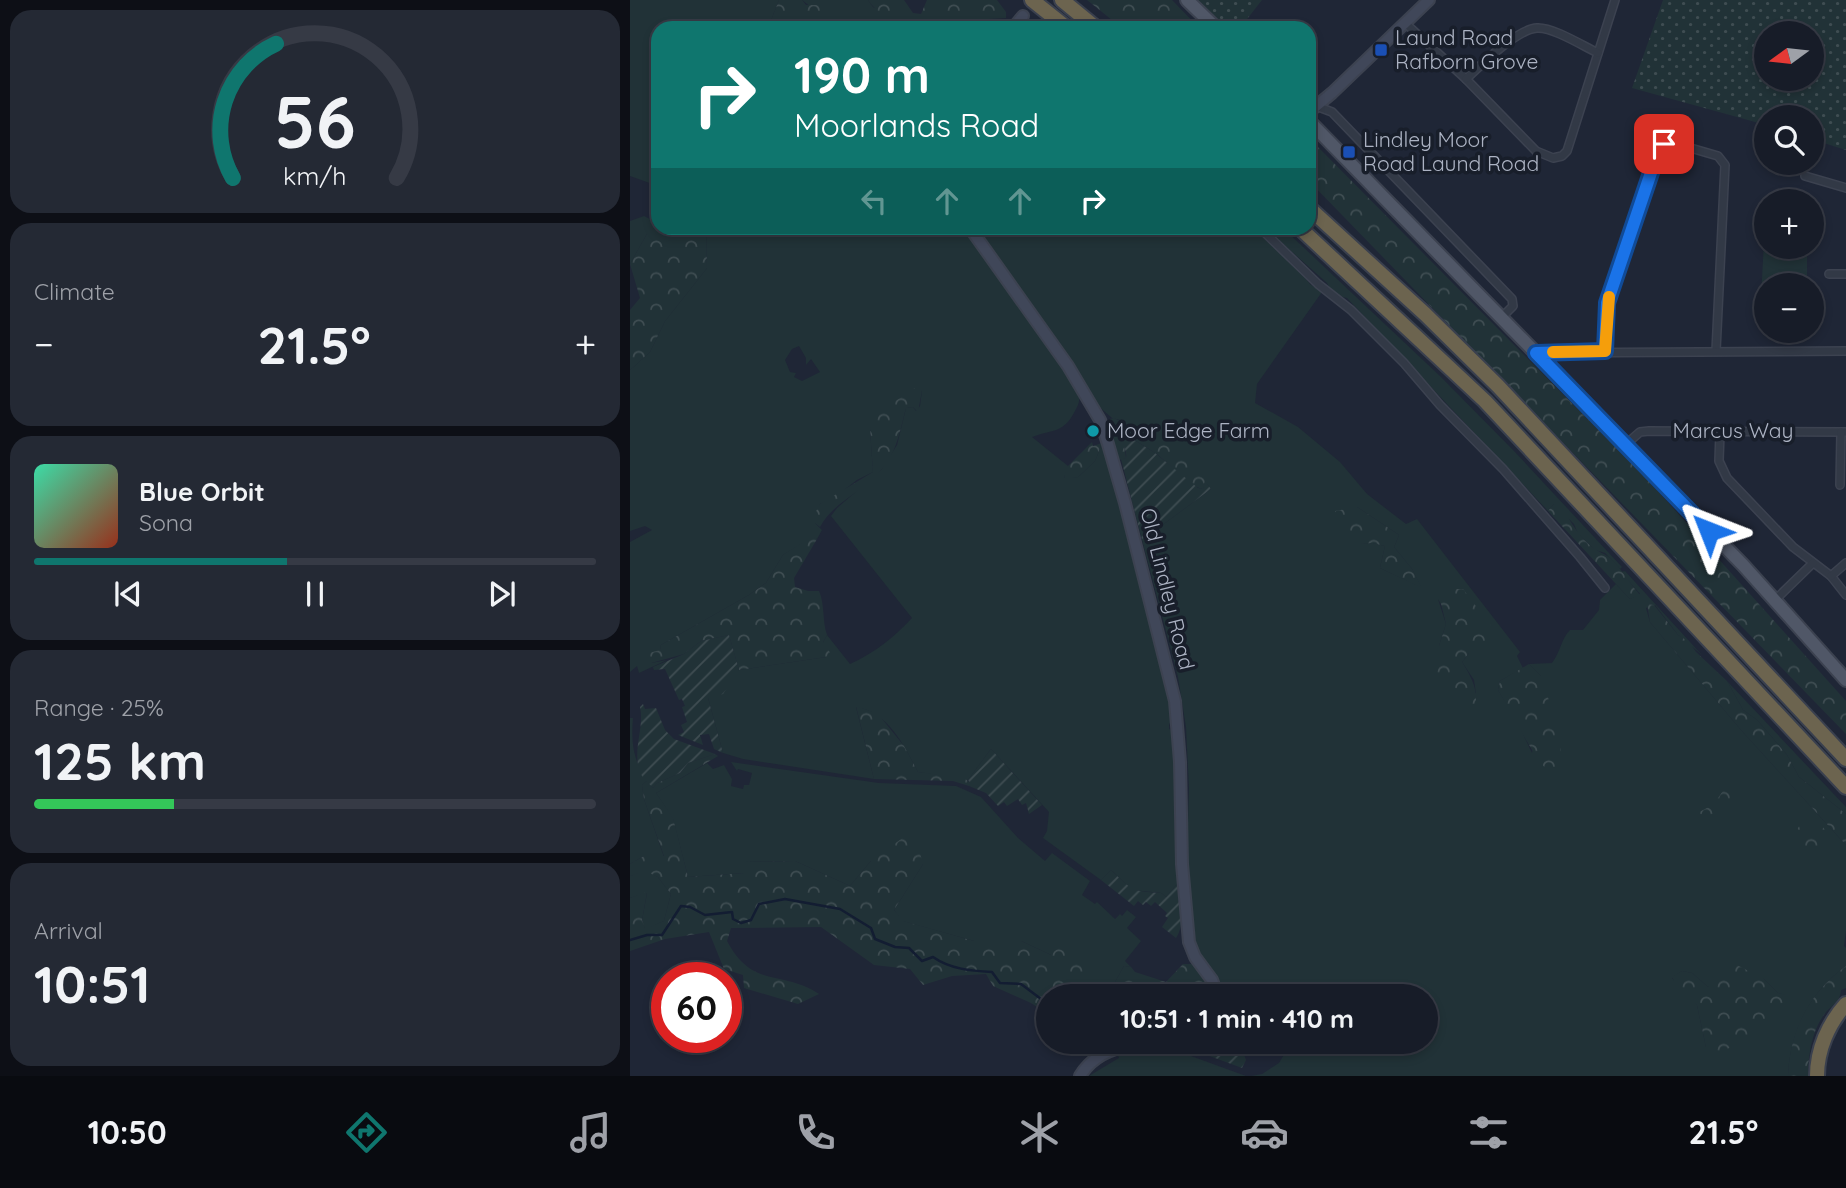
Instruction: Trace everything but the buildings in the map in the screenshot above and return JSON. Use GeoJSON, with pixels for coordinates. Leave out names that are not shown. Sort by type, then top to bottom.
{"type":"FeatureCollection","features":[{"type":"Feature","properties":{"kind":"highway"},"geometry":{"type":"LineString","coordinates":[[1032,0],[1058,21]]}},
{"type":"Feature","properties":{"kind":"highway"},"geometry":{"type":"LineString","coordinates":[[1062,0],[1088,21]]}},
{"type":"Feature","properties":{"kind":"highway"},"geometry":{"type":"LineString","coordinates":[[1316,214],[1425,314],[1498,386],[1846,759]]}},
{"type":"Feature","properties":{"kind":"highway"},"geometry":{"type":"LineString","coordinates":[[1307,235],[1485,401],[1846,787]]}},
{"type":"Feature","properties":{"kind":"highway"},"geometry":{"type":"LineString","coordinates":[[1817,1076],[1820,1052],[1826,1035],[1846,1004]]}},
{"type":"Feature","properties":{"kind":"main road"},"geometry":{"type":"LineString","coordinates":[[1187,0],[1209,21]]}},
{"type":"Feature","properties":{"kind":"main road"},"geometry":{"type":"LineString","coordinates":[[1316,128],[1743,565],[1846,680]]}},
{"type":"Feature","properties":{"kind":"street"},"geometry":{"type":"LineString","coordinates":[[1316,106],[1428,0]]}},
{"type":"Feature","properties":{"kind":"street"},"geometry":{"type":"LineString","coordinates":[[1405,23],[1466,79],[1536,151],[1553,158],[1562,156],[1567,150],[1615,0]]}},
{"type":"Feature","properties":{"kind":"street"},"geometry":{"type":"LineString","coordinates":[[1019,21],[1023,16]]}},
{"type":"Feature","properties":{"kind":"street"},"geometry":{"type":"LineString","coordinates":[[1466,79],[1496,50],[1528,30],[1536,28],[1547,29],[1598,53]]}},
{"type":"Feature","properties":{"kind":"street"},"geometry":{"type":"LineString","coordinates":[[1316,109],[1332,112],[1512,299],[1513,306],[1502,317]]}},
{"type":"Feature","properties":{"kind":"street"},"geometry":{"type":"LineString","coordinates":[[1605,351],[1607,303],[1659,149],[1670,142],[1718,156],[1725,164],[1716,351]]}},
{"type":"Feature","properties":{"kind":"street"},"geometry":{"type":"LineString","coordinates":[[1805,176],[1846,188]]}},
{"type":"Feature","properties":{"kind":"street","name":"Old Lindley Road"},"geometry":{"type":"LineString","coordinates":[[975,235],[1068,366],[1100,420],[1108,444],[1175,701],[1181,762],[1182,864],[1189,942],[1195,957],[1214,984]]}},
{"type":"Feature","properties":{"kind":"street"},"geometry":{"type":"LineString","coordinates":[[1267,235],[1404,363],[1440,405],[1503,469],[1605,588]]}},
{"type":"Feature","properties":{"kind":"street"},"geometry":{"type":"LineString","coordinates":[[1829,274],[1846,274]]}},
{"type":"Feature","properties":{"kind":"street"},"geometry":{"type":"LineString","coordinates":[[1536,353],[1846,351]]}},
{"type":"Feature","properties":{"kind":"street","name":"Marcus Way"},"geometry":{"type":"LineString","coordinates":[[1625,445],[1640,432],[1649,431],[1843,432]]}},
{"type":"Feature","properties":{"kind":"street"},"geometry":{"type":"LineString","coordinates":[[1720,432],[1718,461],[1721,470],[1793,547],[1831,576],[1846,595]]}},
{"type":"Feature","properties":{"kind":"street"},"geometry":{"type":"LineString","coordinates":[[1840,485],[1843,432]]}},
{"type":"Feature","properties":{"kind":"street"},"geometry":{"type":"LineString","coordinates":[[1774,601],[1813,563]]}},
{"type":"Feature","properties":{"kind":"street"},"geometry":{"type":"LineString","coordinates":[[1831,576],[1846,563]]}},
{"type":"Feature","properties":{"kind":"street"},"geometry":{"type":"LineString","coordinates":[[1080,1076],[1094,1059],[1104,1054]]}},
{"type":"Feature","properties":{"kind":"green space"},"geometry":{"type":"Polygon","coordinates":[[[630,0],[779,0],[771,21],[651,21],[651,184],[630,176],[630,0]]]}},
{"type":"Feature","properties":{"kind":"green space"},"geometry":{"type":"Polygon","coordinates":[[[779,0],[802,0],[806,5],[820,5],[833,21],[771,21],[779,0]]]}},
{"type":"Feature","properties":{"kind":"green space"},"geometry":{"type":"Polygon","coordinates":[[[802,0],[868,0],[873,7],[904,21],[829,21],[802,0]]]}},
{"type":"Feature","properties":{"kind":"green space"},"geometry":{"type":"Polygon","coordinates":[[[868,0],[904,0],[913,13],[921,14],[927,0],[997,0],[1006,12],[1006,18],[986,21],[897,21],[878,11],[868,0]]]}},
{"type":"Feature","properties":{"kind":"green space"},"geometry":{"type":"Polygon","coordinates":[[[1087,0],[1172,0],[1192,21],[1113,21],[1087,0]]]}},
{"type":"Feature","properties":{"kind":"green space"},"geometry":{"type":"Polygon","coordinates":[[[1196,0],[1262,0],[1246,21],[1218,21],[1196,0]]]}},
{"type":"Feature","properties":{"kind":"green space"},"geometry":{"type":"Polygon","coordinates":[[[1663,0],[1846,0],[1846,150],[1824,143],[1824,105],[1754,105],[1754,122],[1632,88],[1663,0]]]}},
{"type":"Feature","properties":{"kind":"green space"},"geometry":{"type":"Polygon","coordinates":[[[1316,145],[1646,478],[1846,701],[1846,734],[1316,188],[1316,145]]]}},
{"type":"Feature","properties":{"kind":"green space"},"geometry":{"type":"Polygon","coordinates":[[[644,216],[651,220],[651,234],[647,234],[630,264],[630,221],[644,216]]]}},
{"type":"Feature","properties":{"kind":"green space"},"geometry":{"type":"Polygon","coordinates":[[[651,232],[651,235],[706,235],[707,268],[665,321],[650,352],[630,370],[630,310],[640,298],[630,264],[647,234],[651,232]]]}},
{"type":"Feature","properties":{"kind":"green space"},"geometry":{"type":"Polygon","coordinates":[[[706,235],[972,235],[1042,332],[1079,395],[1078,405],[1066,424],[1057,430],[1032,437],[1068,466],[1064,478],[1078,477],[1095,461],[1102,443],[1165,675],[1173,720],[1169,729],[1172,730],[1179,882],[1166,897],[1161,893],[1132,890],[1111,870],[1101,880],[1043,838],[1047,831],[1049,812],[991,749],[968,780],[918,772],[894,731],[868,710],[856,707],[874,779],[743,759],[723,753],[708,698],[739,670],[826,657],[823,642],[827,635],[850,664],[884,644],[912,618],[831,516],[881,470],[897,445],[906,408],[913,407],[916,411],[920,406],[922,390],[870,428],[873,472],[820,504],[815,523],[822,530],[817,539],[813,537],[783,555],[766,583],[749,595],[661,645],[651,663],[667,660],[639,673],[637,666],[630,672],[630,542],[652,530],[645,526],[630,531],[630,370],[650,352],[665,321],[707,268],[706,235]],[[799,346],[792,349],[785,360],[790,372],[796,373],[794,377],[802,381],[820,372],[811,359],[806,365],[806,358],[799,346]]]}},
{"type":"Feature","properties":{"kind":"green space"},"geometry":{"type":"Polygon","coordinates":[[[980,235],[1261,235],[1292,262],[1310,284],[1322,292],[1257,384],[1255,403],[1298,427],[1340,462],[1367,494],[1406,524],[1417,519],[1520,652],[1517,656],[1523,668],[1500,681],[1498,690],[1515,717],[1532,753],[1541,676],[1529,664],[1552,663],[1570,630],[1583,630],[1599,610],[1600,600],[1616,584],[1630,599],[1640,594],[1622,574],[1621,572],[1625,571],[1702,655],[1678,635],[1655,605],[1646,608],[1650,622],[1742,731],[1846,845],[1846,966],[1822,988],[1804,1014],[1793,1043],[1788,1076],[1251,1076],[1262,1074],[1279,1063],[1284,1054],[1438,1054],[1438,984],[1222,984],[1200,957],[1194,936],[1187,855],[1189,788],[1186,727],[1178,677],[1142,540],[1211,489],[1192,467],[1173,451],[1124,421],[1112,418],[1096,404],[1074,367],[980,235]],[[1357,507],[1349,544],[1373,543],[1385,546],[1380,568],[1421,587],[1412,569],[1394,547],[1399,535],[1357,507]],[[1438,599],[1446,624],[1439,646],[1476,694],[1474,680],[1462,662],[1469,653],[1438,599]],[[1682,971],[1672,978],[1697,1005],[1706,1047],[1792,997],[1778,993],[1764,979],[1728,978],[1708,987],[1692,973],[1682,971]]]}},
{"type":"Feature","properties":{"kind":"green space"},"geometry":{"type":"Polygon","coordinates":[[[1273,235],[1290,235],[1441,377],[1622,567],[1620,569],[1605,553],[1595,550],[1554,504],[1548,511],[1347,298],[1337,295],[1273,235]]]}},
{"type":"Feature","properties":{"kind":"green space"},"geometry":{"type":"Polygon","coordinates":[[[1763,259],[1807,259],[1807,273],[1762,273],[1763,259]]]}},
{"type":"Feature","properties":{"kind":"green space"},"geometry":{"type":"Polygon","coordinates":[[[915,388],[922,390],[918,412],[913,407],[906,408],[891,456],[874,477],[833,510],[820,527],[815,523],[814,515],[820,504],[873,472],[870,428],[877,413],[915,388]]]}},
{"type":"Feature","properties":{"kind":"green space"},"geometry":{"type":"Polygon","coordinates":[[[1114,418],[1167,445],[1185,458],[1206,480],[1203,489],[1191,483],[1160,457],[1122,431],[1126,458],[1119,460],[1109,430],[1110,419],[1114,418]]]}},
{"type":"Feature","properties":{"kind":"green space"},"geometry":{"type":"Polygon","coordinates":[[[1120,431],[1155,453],[1198,488],[1203,489],[1205,481],[1211,489],[1142,540],[1121,459],[1126,458],[1126,454],[1120,431]]]}},
{"type":"Feature","properties":{"kind":"green space"},"geometry":{"type":"Polygon","coordinates":[[[1092,442],[1093,446],[1102,443],[1095,461],[1078,477],[1064,479],[1066,468],[1092,442]]]}},
{"type":"Feature","properties":{"kind":"green space"},"geometry":{"type":"Polygon","coordinates":[[[1554,504],[1563,506],[1580,536],[1611,559],[1640,595],[1630,599],[1548,511],[1554,504]]]}},
{"type":"Feature","properties":{"kind":"green space"},"geometry":{"type":"Polygon","coordinates":[[[1357,507],[1399,535],[1394,547],[1412,569],[1422,588],[1380,568],[1385,546],[1372,543],[1349,545],[1341,533],[1335,511],[1357,507]]]}},
{"type":"Feature","properties":{"kind":"green space"},"geometry":{"type":"Polygon","coordinates":[[[813,536],[817,539],[794,578],[795,587],[819,591],[827,635],[823,642],[831,654],[739,670],[729,635],[701,641],[684,654],[651,663],[647,659],[649,653],[660,650],[661,645],[766,583],[783,555],[813,536]]]}},
{"type":"Feature","properties":{"kind":"green space"},"geometry":{"type":"Polygon","coordinates":[[[1463,589],[1494,630],[1490,651],[1469,653],[1462,662],[1475,689],[1476,703],[1472,718],[1442,690],[1436,671],[1439,646],[1446,624],[1439,595],[1463,589]]]}},
{"type":"Feature","properties":{"kind":"green space"},"geometry":{"type":"Polygon","coordinates":[[[1647,604],[1654,605],[1678,635],[1689,642],[1727,681],[1743,710],[1757,720],[1787,755],[1799,777],[1846,814],[1846,845],[1742,731],[1650,622],[1647,604]]]}},
{"type":"Feature","properties":{"kind":"green space"},"geometry":{"type":"Polygon","coordinates":[[[729,635],[739,670],[723,694],[708,698],[723,753],[714,749],[709,734],[700,735],[703,745],[678,735],[684,732],[681,725],[687,722],[682,707],[685,706],[682,699],[679,700],[665,669],[654,670],[653,667],[684,654],[701,641],[729,635]]]}},
{"type":"Feature","properties":{"kind":"green space"},"geometry":{"type":"Polygon","coordinates":[[[1529,664],[1541,676],[1560,734],[1561,769],[1545,768],[1498,690],[1500,681],[1529,664]]]}},
{"type":"Feature","properties":{"kind":"green space"},"geometry":{"type":"Polygon","coordinates":[[[1727,681],[1846,807],[1846,814],[1799,777],[1787,755],[1757,720],[1743,710],[1727,681]]]}},
{"type":"Feature","properties":{"kind":"green space"},"geometry":{"type":"Polygon","coordinates":[[[643,704],[645,709],[656,708],[665,730],[674,739],[715,754],[688,763],[680,773],[657,783],[653,788],[642,776],[637,759],[640,707],[643,704]]]}},
{"type":"Feature","properties":{"kind":"green space"},"geometry":{"type":"Polygon","coordinates":[[[856,706],[878,714],[904,746],[918,772],[964,778],[972,784],[969,786],[953,781],[874,779],[856,706]]]}},
{"type":"Feature","properties":{"kind":"green space"},"geometry":{"type":"Polygon","coordinates":[[[630,718],[633,718],[632,735],[636,758],[647,781],[642,785],[644,799],[664,857],[644,856],[630,864],[630,718]]]}},
{"type":"Feature","properties":{"kind":"green space"},"geometry":{"type":"Polygon","coordinates":[[[991,749],[1042,805],[1029,814],[1026,803],[1022,805],[1018,799],[1007,806],[1004,802],[998,806],[986,793],[969,786],[971,784],[968,780],[991,749]]]}},
{"type":"Feature","properties":{"kind":"green space"},"geometry":{"type":"Polygon","coordinates":[[[715,754],[718,756],[656,793],[673,818],[688,877],[745,873],[744,862],[795,861],[850,886],[871,861],[908,834],[918,846],[923,864],[894,910],[903,921],[974,941],[1021,941],[1051,955],[1065,940],[1073,944],[1085,971],[1078,980],[1081,984],[1036,984],[1036,1006],[993,986],[986,974],[952,976],[923,985],[910,969],[874,965],[821,927],[731,928],[727,941],[747,966],[758,973],[793,982],[819,994],[798,1004],[744,988],[742,962],[721,962],[709,932],[665,939],[630,951],[630,898],[647,892],[642,920],[645,929],[664,921],[671,894],[658,877],[645,871],[630,876],[630,864],[644,856],[664,856],[644,799],[642,785],[647,781],[653,788],[657,783],[680,773],[688,763],[715,754]]]}},
{"type":"Feature","properties":{"kind":"green space"},"geometry":{"type":"Polygon","coordinates":[[[731,762],[879,783],[956,786],[981,797],[1018,838],[1045,861],[1052,853],[1090,881],[1082,895],[1095,904],[1097,902],[1115,919],[1127,910],[1136,917],[1127,928],[1141,941],[1125,961],[1131,967],[1124,966],[1114,984],[1079,984],[1051,955],[1021,941],[974,941],[902,921],[894,910],[923,864],[871,861],[850,886],[795,861],[745,862],[745,873],[688,877],[673,819],[656,793],[707,763],[713,769],[724,765],[732,779],[731,786],[743,789],[744,785],[749,785],[752,773],[738,769],[737,771],[731,762]]]}},
{"type":"Feature","properties":{"kind":"green space"},"geometry":{"type":"Polygon","coordinates":[[[1735,784],[1741,796],[1741,803],[1719,818],[1708,821],[1693,820],[1692,815],[1712,805],[1725,787],[1735,784]]]}},
{"type":"Feature","properties":{"kind":"green space"},"geometry":{"type":"Polygon","coordinates":[[[1804,819],[1820,825],[1825,830],[1830,837],[1826,848],[1810,854],[1795,842],[1794,834],[1804,819]]]}},
{"type":"Feature","properties":{"kind":"green space"},"geometry":{"type":"Polygon","coordinates":[[[645,870],[658,877],[671,894],[664,921],[645,930],[642,920],[647,893],[630,898],[630,876],[645,870]]]}},
{"type":"Feature","properties":{"kind":"green space"},"geometry":{"type":"Polygon","coordinates":[[[1111,870],[1133,889],[1161,893],[1166,897],[1179,882],[1182,919],[1176,938],[1162,927],[1168,918],[1165,916],[1167,913],[1155,902],[1151,906],[1138,901],[1134,906],[1101,880],[1111,870]]]}},
{"type":"Feature","properties":{"kind":"green space"},"geometry":{"type":"Polygon","coordinates":[[[1183,964],[1196,964],[1208,984],[1114,984],[1124,966],[1166,982],[1183,964]]]}},
{"type":"Feature","properties":{"kind":"green space"},"geometry":{"type":"Polygon","coordinates":[[[1737,965],[1764,979],[1778,993],[1793,996],[1785,1009],[1716,1057],[1706,1047],[1697,1005],[1680,992],[1672,977],[1682,971],[1692,973],[1708,987],[1717,978],[1728,978],[1737,965]]]}},
{"type":"Feature","properties":{"kind":"green space"},"geometry":{"type":"Polygon","coordinates":[[[1846,966],[1846,988],[1841,990],[1838,1000],[1821,1019],[1814,1034],[1808,1076],[1788,1076],[1793,1043],[1804,1014],[1822,988],[1846,966]]]}},
{"type":"Feature","properties":{"kind":"green space"},"geometry":{"type":"Polygon","coordinates":[[[1118,1054],[1186,1054],[1246,1076],[1089,1076],[1119,1058],[1118,1054]]]}},
{"type":"Feature","properties":{"kind":"green space"},"geometry":{"type":"Polygon","coordinates":[[[1204,1054],[1244,1054],[1246,1060],[1242,1068],[1204,1054]]]}},
{"type":"Feature","properties":{"kind":"waterway"},"geometry":{"type":"LineString","coordinates":[[630,940],[647,935],[662,935],[681,906],[690,907],[705,915],[732,912],[733,919],[741,923],[751,920],[759,904],[785,899],[840,909],[871,928],[875,939],[895,947],[909,948],[922,961],[933,957],[954,967],[992,972],[1000,983],[1021,984],[1036,995]]}},
{"type":"Feature","properties":{"kind":"slow traffic"},"geometry":{"type":"LineString","coordinates":[[1553,352],[1605,351],[1609,297]]}},
{"type":"Feature","properties":{"kind":"place","name":"Laund Road Rafborn Grove"},"geometry":{"type":"Point","coordinates":[1381,50]}},
{"type":"Feature","properties":{"kind":"place","name":"Lindley Moor Road Laund Road"},"geometry":{"type":"Point","coordinates":[1349,152]}},
{"type":"Feature","properties":{"kind":"place","name":"Moor Edge Farm"},"geometry":{"type":"Point","coordinates":[1093,431]}},
{"type":"Feature","properties":{"kind":"route"},"geometry":{"type":"LineString","coordinates":[[1664,144],[1659,149],[1607,303],[1605,351],[1536,353],[1709,531]]}}]}
